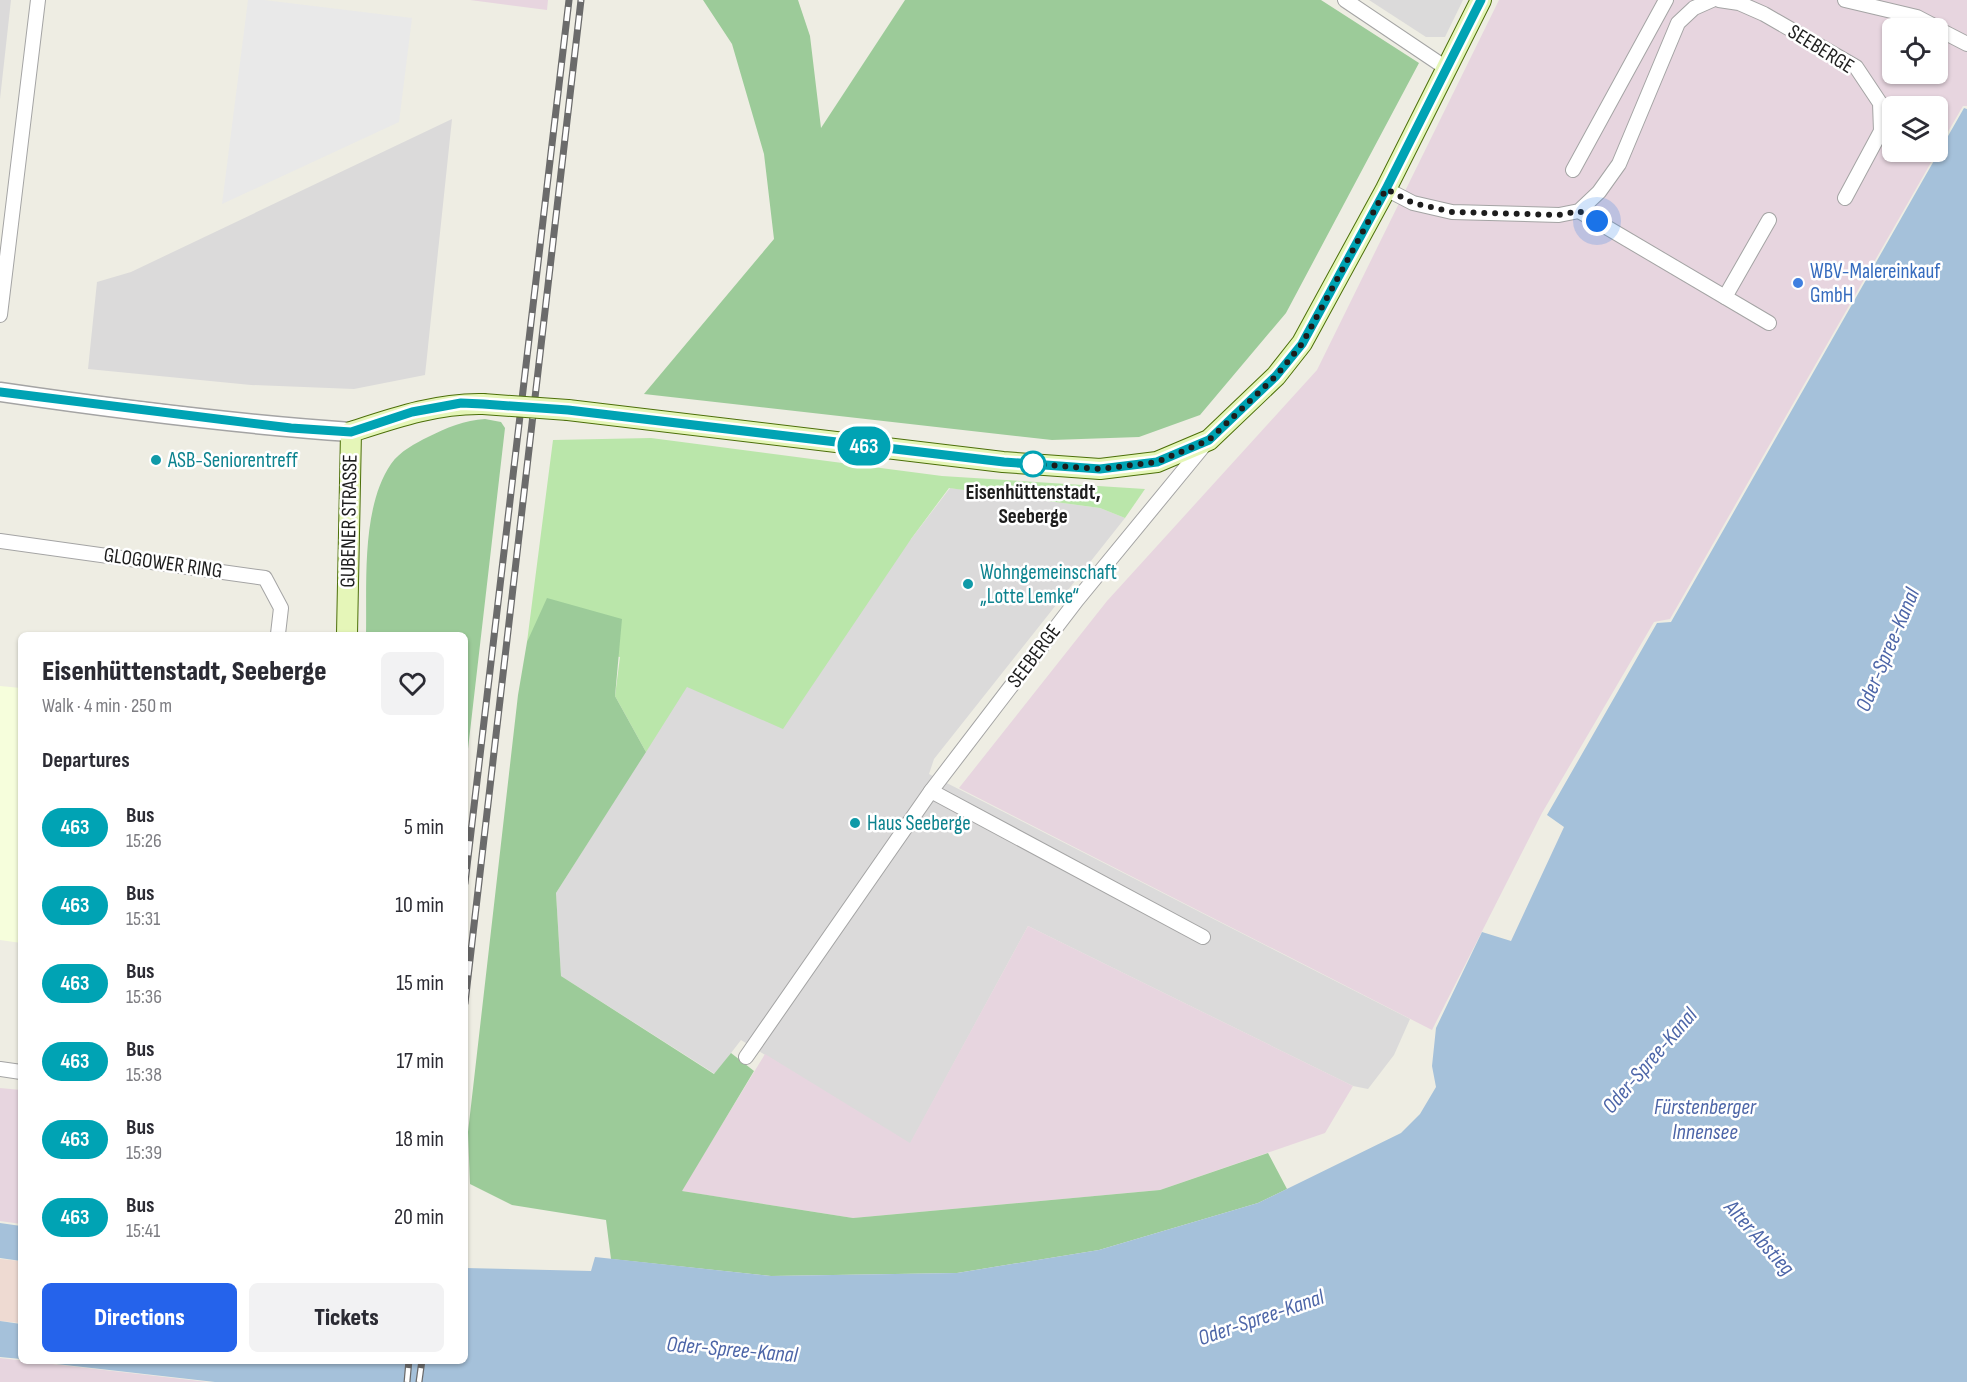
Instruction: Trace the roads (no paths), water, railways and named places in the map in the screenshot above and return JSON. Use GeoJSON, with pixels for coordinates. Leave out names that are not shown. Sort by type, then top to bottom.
{"type":"FeatureCollection","features":[{"type":"Feature","properties":{"kind":"main road","name":"GUBENER STRASSE"},"geometry":{"type":"LineString","coordinates":[[346,632],[351,432],[412,412],[461,403],[568,410],[1004,462],[1100,469],[1157,462],[1209,440],[1276,376],[1302,344],[1386,189],[1481,0]]}},
{"type":"Feature","properties":{"kind":"street"},"geometry":{"type":"LineString","coordinates":[[0,315],[6,224],[38,0]]}},
{"type":"Feature","properties":{"kind":"street"},"geometry":{"type":"LineString","coordinates":[[1345,0],[1446,68]]}},
{"type":"Feature","properties":{"kind":"street"},"geometry":{"type":"LineString","coordinates":[[1573,170],[1666,0]]}},
{"type":"Feature","properties":{"kind":"street"},"geometry":{"type":"LineString","coordinates":[[1386,189],[1413,203],[1452,212],[1559,215],[1579,211],[1599,192],[1619,164],[1678,23],[1694,8],[1712,0]]}},
{"type":"Feature","properties":{"kind":"street","name":"SEEBERGE"},"geometry":{"type":"LineString","coordinates":[[1719,0],[1739,3],[1764,14],[1856,67],[1880,103],[1881,131],[1845,198]]}},
{"type":"Feature","properties":{"kind":"street"},"geometry":{"type":"LineString","coordinates":[[1845,0],[1919,18]]}},
{"type":"Feature","properties":{"kind":"street"},"geometry":{"type":"LineString","coordinates":[[1948,34],[1967,44]]}},
{"type":"Feature","properties":{"kind":"street"},"geometry":{"type":"LineString","coordinates":[[1579,211],[1769,323]]}},
{"type":"Feature","properties":{"kind":"street"},"geometry":{"type":"LineString","coordinates":[[1725,297],[1768,220]]}},
{"type":"Feature","properties":{"kind":"street"},"geometry":{"type":"LineString","coordinates":[[0,392],[291,428],[351,432]]}},
{"type":"Feature","properties":{"kind":"street","name":"SEEBERGE"},"geometry":{"type":"LineString","coordinates":[[746,1057],[931,792],[1077,600],[1209,440]]}},
{"type":"Feature","properties":{"kind":"street","name":"GLOGOWER RING"},"geometry":{"type":"LineString","coordinates":[[0,541],[265,578],[281,608],[278,632]]}},
{"type":"Feature","properties":{"kind":"street"},"geometry":{"type":"LineString","coordinates":[[931,792],[1203,937]]}},
{"type":"Feature","properties":{"kind":"street"},"geometry":{"type":"LineString","coordinates":[[0,1069],[18,1072]]}},
{"type":"Feature","properties":{"kind":"water","name":"Fürstenberger Innensee"},"geometry":{"type":"Polygon","coordinates":[[[1964,108],[1967,109],[1967,1382],[215,1382],[56,1364],[468,1364],[468,1268],[591,1271],[595,1257],[771,1276],[957,1273],[1099,1250],[1258,1203],[1401,1133],[1420,1114],[1436,1087],[1432,1066],[1436,1028],[1482,932],[1511,941],[1564,827],[1547,815],[1657,623],[1671,622],[1933,162],[1948,162],[1948,136],[1964,108]]]}},
{"type":"Feature","properties":{"kind":"water"},"geometry":{"type":"Polygon","coordinates":[[[0,1223],[18,1226],[18,1261],[0,1258],[0,1223]]]}},
{"type":"Feature","properties":{"kind":"water"},"geometry":{"type":"Polygon","coordinates":[[[0,1321],[18,1324],[18,1359],[0,1357],[0,1321]]]}},
{"type":"Feature","properties":{"kind":"railway"},"geometry":{"type":"LineString","coordinates":[[468,858],[569,0]]}},
{"type":"Feature","properties":{"kind":"railway"},"geometry":{"type":"LineString","coordinates":[[468,977],[581,0]]}},
{"type":"Feature","properties":{"kind":"railway"},"geometry":{"type":"LineString","coordinates":[[407,1382],[409,1364]]}},
{"type":"Feature","properties":{"kind":"railway"},"geometry":{"type":"LineString","coordinates":[[419,1382],[421,1364]]}},
{"type":"Feature","properties":{"kind":"place","name":"WBV-Malereinkauf GmbH"},"geometry":{"type":"Point","coordinates":[1798,283]}},
{"type":"Feature","properties":{"kind":"place","name":"ASB-Seniorentreff"},"geometry":{"type":"Point","coordinates":[156,460]}},
{"type":"Feature","properties":{"kind":"place","name":"Eisenhüttenstadt, Seeberge"},"geometry":{"type":"Point","coordinates":[1033,464]}},
{"type":"Feature","properties":{"kind":"place","name":"Wohngemeinschaft „Lotte Lemke“"},"geometry":{"type":"Point","coordinates":[968,584]}},
{"type":"Feature","properties":{"kind":"place","name":"Haus Seeberge"},"geometry":{"type":"Point","coordinates":[855,823]}},
{"type":"Feature","properties":{"kind":"water label","name":"Oder-Spree-Kanal"},"geometry":{"type":"Point","coordinates":[1888,650]}},
{"type":"Feature","properties":{"kind":"water label","name":"Oder-Spree-Kanal"},"geometry":{"type":"Point","coordinates":[1650,1061]}},
{"type":"Feature","properties":{"kind":"water label","name":"Alter Abstieg"},"geometry":{"type":"Point","coordinates":[1759,1238]}},
{"type":"Feature","properties":{"kind":"water label","name":"Oder-Spree-Kanal"},"geometry":{"type":"Point","coordinates":[1261,1318]}},
{"type":"Feature","properties":{"kind":"water label","name":"Oder-Spree-Kanal"},"geometry":{"type":"Point","coordinates":[732,1350]}}]}
